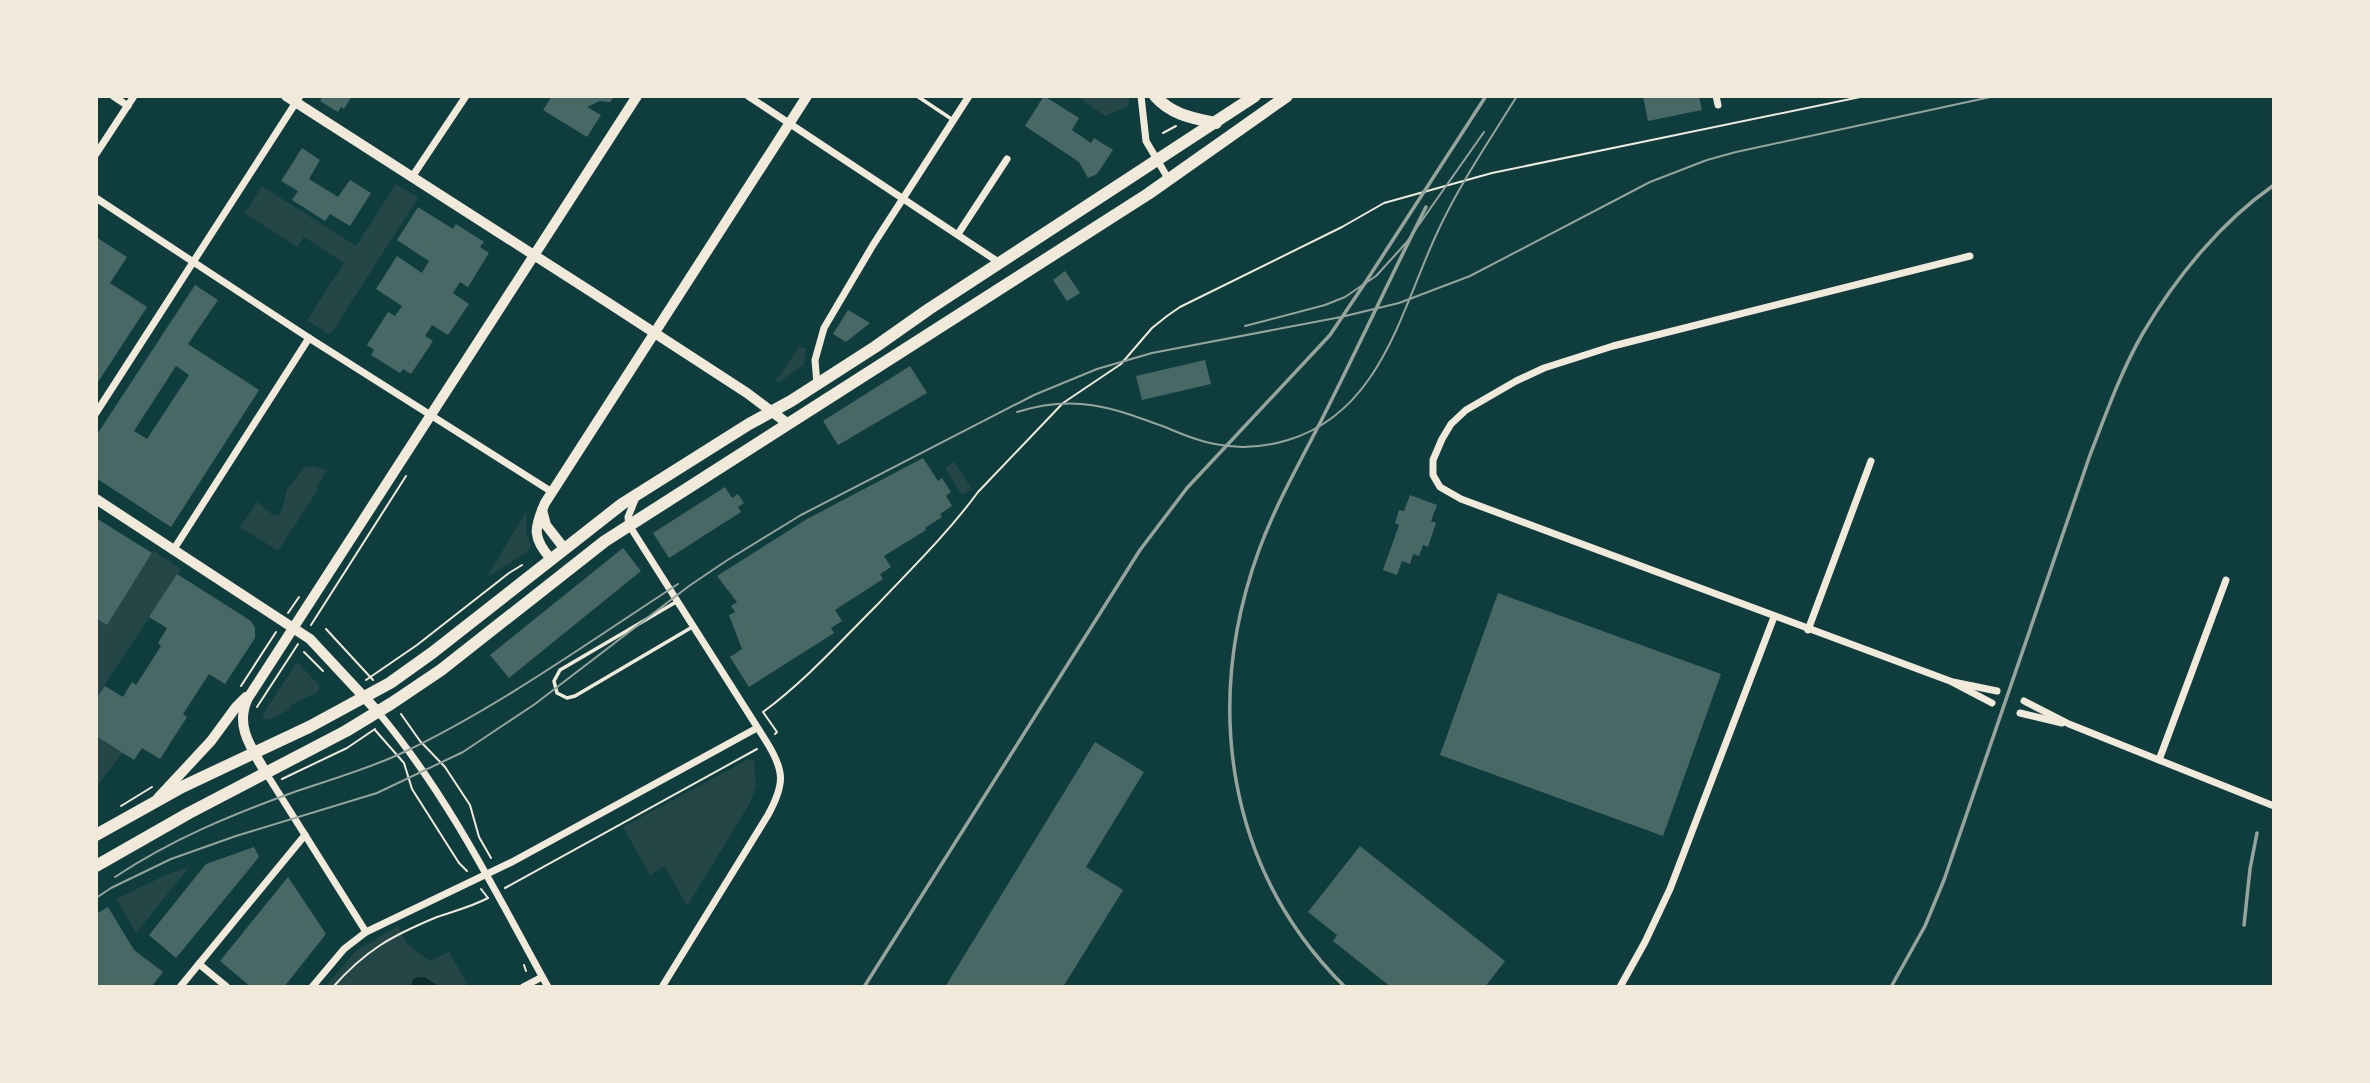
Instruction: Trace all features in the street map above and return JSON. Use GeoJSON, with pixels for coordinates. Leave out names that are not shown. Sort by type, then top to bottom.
{"type":"FeatureCollection","features":[{"type":"Feature","properties":{"kind":"highway"},"geometry":{"type":"LineString","coordinates":[[1155,96],[1164,106],[1180,116],[1216,123]]}},
{"type":"Feature","properties":{"kind":"highway"},"geometry":{"type":"LineString","coordinates":[[96,835],[153,803],[365,697],[432,653],[637,494],[817,384],[1255,96]]}},
{"type":"Feature","properties":{"kind":"highway"},"geometry":{"type":"LineString","coordinates":[[96,866],[378,712],[441,670],[584,555],[1169,180],[1287,96]]}},
{"type":"Feature","properties":{"kind":"main road"},"geometry":{"type":"LineString","coordinates":[[266,773],[245,735],[242,720],[244,706],[251,693],[637,96]]}},
{"type":"Feature","properties":{"kind":"main road"},"geometry":{"type":"LineString","coordinates":[[294,98],[788,423]]}},
{"type":"Feature","properties":{"kind":"main road"},"geometry":{"type":"LineString","coordinates":[[153,803],[251,693]]}},
{"type":"Feature","properties":{"kind":"street"},"geometry":{"type":"LineString","coordinates":[[113,96],[128,106]]}},
{"type":"Feature","properties":{"kind":"street"},"geometry":{"type":"LineString","coordinates":[[96,155],[134,96]]}},
{"type":"Feature","properties":{"kind":"street"},"geometry":{"type":"LineString","coordinates":[[412,177],[466,96]]}},
{"type":"Feature","properties":{"kind":"street"},"geometry":{"type":"LineString","coordinates":[[748,96],[1000,263]]}},
{"type":"Feature","properties":{"kind":"street"},"geometry":{"type":"LineString","coordinates":[[551,559],[539,545],[536,536],[542,510],[807,96]]}},
{"type":"Feature","properties":{"kind":"street"},"geometry":{"type":"LineString","coordinates":[[817,384],[815,360],[821,332],[969,96]]}},
{"type":"Feature","properties":{"kind":"street"},"geometry":{"type":"LineString","coordinates":[[1141,96],[1146,141],[1169,180]]}},
{"type":"Feature","properties":{"kind":"street"},"geometry":{"type":"LineString","coordinates":[[1716,96],[1718,105]]}},
{"type":"Feature","properties":{"kind":"street"},"geometry":{"type":"LineString","coordinates":[[96,413],[194,263],[294,98]]}},
{"type":"Feature","properties":{"kind":"street"},"geometry":{"type":"LineString","coordinates":[[958,234],[1007,159]]}},
{"type":"Feature","properties":{"kind":"street"},"geometry":{"type":"LineString","coordinates":[[96,198],[309,338],[552,492]]}},
{"type":"Feature","properties":{"kind":"street"},"geometry":{"type":"LineString","coordinates":[[1970,256],[1639,339],[1558,363],[1516,381],[1476,403],[1451,424],[1433,460],[1433,475],[1440,487],[1461,499],[1950,681],[1993,703]]}},
{"type":"Feature","properties":{"kind":"street"},"geometry":{"type":"LineString","coordinates":[[174,549],[309,338]]}},
{"type":"Feature","properties":{"kind":"street"},"geometry":{"type":"LineString","coordinates":[[1808,630],[1871,461]]}},
{"type":"Feature","properties":{"kind":"street"},"geometry":{"type":"LineString","coordinates":[[637,494],[628,517],[629,525],[757,728],[778,763],[782,779],[778,796],[768,815],[662,987]]}},
{"type":"Feature","properties":{"kind":"street"},"geometry":{"type":"LineString","coordinates":[[96,499],[294,628],[314,643],[365,697],[418,763],[486,875],[548,987]]}},
{"type":"Feature","properties":{"kind":"street"},"geometry":{"type":"LineString","coordinates":[[542,510],[546,525],[564,548]]}},
{"type":"Feature","properties":{"kind":"street"},"geometry":{"type":"LineString","coordinates":[[2159,760],[2227,580]]}},
{"type":"Feature","properties":{"kind":"street"},"geometry":{"type":"LineString","coordinates":[[1620,987],[1646,942],[1670,889],[1774,617]]}},
{"type":"Feature","properties":{"kind":"street"},"geometry":{"type":"LineString","coordinates":[[1950,681],[1997,691]]}},
{"type":"Feature","properties":{"kind":"street"},"geometry":{"type":"LineString","coordinates":[[2024,701],[2069,724],[2274,806]]}},
{"type":"Feature","properties":{"kind":"street"},"geometry":{"type":"LineString","coordinates":[[2020,713],[2069,724]]}},
{"type":"Feature","properties":{"kind":"street"},"geometry":{"type":"LineString","coordinates":[[312,987],[344,949],[366,932],[486,875],[757,728]]}},
{"type":"Feature","properties":{"kind":"street"},"geometry":{"type":"LineString","coordinates":[[266,773],[366,932]]}},
{"type":"Feature","properties":{"kind":"street"},"geometry":{"type":"LineString","coordinates":[[180,987],[304,835]]}},
{"type":"Feature","properties":{"kind":"street"},"geometry":{"type":"LineString","coordinates":[[199,964],[227,987]]}},
{"type":"Feature","properties":{"kind":"street"},"geometry":{"type":"LineString","coordinates":[[523,987],[542,977]]}},
{"type":"Feature","properties":{"kind":"lane"},"geometry":{"type":"LineString","coordinates":[[917,96],[954,120]]}},
{"type":"Feature","properties":{"kind":"lane"},"geometry":{"type":"LineString","coordinates":[[678,601],[560,670],[554,681],[556,692],[567,698],[579,694],[694,626]]}},
{"type":"Feature","properties":{"kind":"path"},"geometry":{"type":"LineString","coordinates":[[777,732],[763,712],[854,629],[1061,405],[1121,364],[1152,328],[1172,313],[1396,199],[1492,173],[1864,96]]}},
{"type":"Feature","properties":{"kind":"path"},"geometry":{"type":"LineString","coordinates":[[1163,133],[1177,125]]}},
{"type":"Feature","properties":{"kind":"path"},"geometry":{"type":"LineString","coordinates":[[1170,130],[1172,134]]}},
{"type":"Feature","properties":{"kind":"path"},"geometry":{"type":"LineString","coordinates":[[387,667],[509,573],[526,563]]}},
{"type":"Feature","properties":{"kind":"path"},"geometry":{"type":"LineString","coordinates":[[327,629],[360,663]]}},
{"type":"Feature","properties":{"kind":"path"},"geometry":{"type":"LineString","coordinates":[[304,652],[324,671]]}},
{"type":"Feature","properties":{"kind":"path"},"geometry":{"type":"LineString","coordinates":[[255,712],[288,661]]}},
{"type":"Feature","properties":{"kind":"path"},"geometry":{"type":"LineString","coordinates":[[408,723],[444,767],[470,805],[479,838],[491,858]]}},
{"type":"Feature","properties":{"kind":"path"},"geometry":{"type":"LineString","coordinates":[[301,771],[356,743]]}},
{"type":"Feature","properties":{"kind":"path"},"geometry":{"type":"LineString","coordinates":[[388,745],[404,763],[412,789],[459,863],[467,871]]}},
{"type":"Feature","properties":{"kind":"path"},"geometry":{"type":"LineString","coordinates":[[506,888],[760,747]]}},
{"type":"Feature","properties":{"kind":"path"},"geometry":{"type":"LineString","coordinates":[[118,807],[156,784]]}},
{"type":"Feature","properties":{"kind":"path"},"geometry":{"type":"LineString","coordinates":[[333,987],[363,956],[378,945],[485,899]]}},
{"type":"Feature","properties":{"kind":"shaded area"},"geometry":{"type":"Polygon","coordinates":[[[1077,96],[1129,96],[1129,106],[1105,116],[1077,96]]]}},
{"type":"Feature","properties":{"kind":"shaded area"},"geometry":{"type":"Polygon","coordinates":[[[396,184],[418,198],[330,335],[307,320],[344,263],[304,237],[297,247],[245,213],[262,186],[356,246],[396,184]]]}},
{"type":"Feature","properties":{"kind":"shaded area"},"geometry":{"type":"Polygon","coordinates":[[[799,347],[806,349],[804,364],[778,383],[776,381],[799,347]]]}},
{"type":"Feature","properties":{"kind":"shaded area"},"geometry":{"type":"Polygon","coordinates":[[[954,462],[972,489],[962,495],[945,468],[954,462]]]}},
{"type":"Feature","properties":{"kind":"shaded area"},"geometry":{"type":"Polygon","coordinates":[[[314,466],[327,470],[317,486],[319,488],[278,551],[240,527],[257,502],[273,515],[278,515],[282,510],[287,489],[305,467],[314,466]]]}},
{"type":"Feature","properties":{"kind":"shaded area"},"geometry":{"type":"Polygon","coordinates":[[[527,511],[526,533],[531,545],[527,552],[486,578],[527,511]]]}},
{"type":"Feature","properties":{"kind":"shaded area"},"geometry":{"type":"Polygon","coordinates":[[[154,551],[181,569],[96,698],[96,618],[107,624],[154,551]]]}},
{"type":"Feature","properties":{"kind":"shaded area"},"geometry":{"type":"Polygon","coordinates":[[[297,662],[319,685],[319,691],[269,720],[263,718],[263,714],[297,662]]]}},
{"type":"Feature","properties":{"kind":"shaded area"},"geometry":{"type":"Polygon","coordinates":[[[96,736],[123,753],[96,787],[96,736]]]}},
{"type":"Feature","properties":{"kind":"shaded area"},"geometry":{"type":"Polygon","coordinates":[[[749,759],[754,761],[756,786],[750,803],[687,906],[665,866],[650,875],[623,827],[749,759]]]}},
{"type":"Feature","properties":{"kind":"shaded area"},"geometry":{"type":"Polygon","coordinates":[[[189,867],[136,933],[116,899],[189,867]]]}},
{"type":"Feature","properties":{"kind":"shaded area"},"geometry":{"type":"Polygon","coordinates":[[[398,926],[408,945],[430,961],[449,952],[469,987],[325,987],[356,951],[398,926]]]}},
{"type":"Feature","properties":{"kind":"shaded area"},"geometry":{"type":"Polygon","coordinates":[[[424,977],[440,987],[410,987],[414,978],[424,977]]]}},
{"type":"Feature","properties":{"kind":"building"},"geometry":{"type":"Polygon","coordinates":[[[323,96],[352,96],[344,109],[341,107],[338,112],[320,101],[323,96]]]}},
{"type":"Feature","properties":{"kind":"building"},"geometry":{"type":"Polygon","coordinates":[[[552,96],[614,96],[610,102],[600,101],[587,107],[601,115],[587,137],[543,110],[552,96]]]}},
{"type":"Feature","properties":{"kind":"building"},"geometry":{"type":"Polygon","coordinates":[[[1044,96],[1079,118],[1072,130],[1091,143],[1094,138],[1113,150],[1097,174],[1088,178],[1079,162],[1025,126],[1044,96]]]}},
{"type":"Feature","properties":{"kind":"building"},"geometry":{"type":"Polygon","coordinates":[[[1643,96],[1699,96],[1702,110],[1648,121],[1643,96]]]}},
{"type":"Feature","properties":{"kind":"building"},"geometry":{"type":"Polygon","coordinates":[[[302,148],[320,160],[309,179],[338,197],[350,180],[371,193],[350,226],[330,214],[325,221],[292,200],[298,191],[281,181],[302,148]]]}},
{"type":"Feature","properties":{"kind":"building"},"geometry":{"type":"Polygon","coordinates":[[[418,207],[453,229],[456,224],[484,242],[480,247],[489,253],[468,287],[460,282],[453,293],[469,304],[448,335],[432,325],[425,336],[433,341],[411,374],[403,369],[400,373],[371,355],[374,350],[367,345],[388,312],[395,316],[402,306],[376,289],[397,256],[422,273],[429,261],[397,240],[418,207]]]}},
{"type":"Feature","properties":{"kind":"building"},"geometry":{"type":"Polygon","coordinates":[[[96,237],[127,257],[110,283],[147,307],[96,385],[96,237]]]}},
{"type":"Feature","properties":{"kind":"building"},"geometry":{"type":"Polygon","coordinates":[[[1065,271],[1080,293],[1067,301],[1053,280],[1065,271]]]}},
{"type":"Feature","properties":{"kind":"building"},"geometry":{"type":"Polygon","coordinates":[[[195,285],[218,300],[188,344],[259,390],[171,527],[96,478],[96,436],[195,285]],[[176,366],[134,431],[147,439],[189,375],[176,366]]]}},
{"type":"Feature","properties":{"kind":"building"},"geometry":{"type":"Polygon","coordinates":[[[848,310],[870,323],[846,342],[833,334],[848,310]]]}},
{"type":"Feature","properties":{"kind":"building"},"geometry":{"type":"Polygon","coordinates":[[[1205,360],[1211,384],[1142,400],[1136,376],[1205,360]]]}},
{"type":"Feature","properties":{"kind":"building"},"geometry":{"type":"Polygon","coordinates":[[[910,366],[927,393],[838,445],[823,421],[910,366]]]}},
{"type":"Feature","properties":{"kind":"building"},"geometry":{"type":"Polygon","coordinates":[[[923,458],[938,481],[942,478],[951,492],[946,496],[952,506],[940,514],[942,517],[925,528],[926,530],[884,556],[891,567],[880,574],[883,579],[835,610],[842,621],[831,628],[834,633],[749,687],[730,657],[742,649],[729,615],[735,612],[731,606],[737,602],[717,576],[807,519],[923,458]]]}},
{"type":"Feature","properties":{"kind":"building"},"geometry":{"type":"Polygon","coordinates":[[[725,487],[732,498],[738,494],[744,503],[738,507],[741,512],[669,558],[653,533],[725,487]]]}},
{"type":"Feature","properties":{"kind":"building"},"geometry":{"type":"Polygon","coordinates":[[[1410,495],[1437,505],[1431,521],[1436,523],[1428,547],[1423,545],[1419,556],[1413,554],[1410,564],[1402,561],[1397,575],[1383,570],[1399,525],[1395,523],[1399,510],[1404,511],[1410,495]]]}},
{"type":"Feature","properties":{"kind":"building"},"geometry":{"type":"Polygon","coordinates":[[[96,518],[152,553],[107,625],[96,618],[96,518]]]}},
{"type":"Feature","properties":{"kind":"building"},"geometry":{"type":"Polygon","coordinates":[[[623,548],[641,571],[509,678],[490,655],[623,548]]]}},
{"type":"Feature","properties":{"kind":"building"},"geometry":{"type":"Polygon","coordinates":[[[177,574],[251,621],[255,628],[255,638],[225,684],[209,674],[183,714],[187,717],[160,759],[142,748],[134,760],[96,736],[96,698],[105,686],[123,697],[132,682],[136,685],[161,646],[158,643],[167,628],[149,617],[177,574]]]}},
{"type":"Feature","properties":{"kind":"building"},"geometry":{"type":"Polygon","coordinates":[[[1498,593],[1721,674],[1663,836],[1440,755],[1498,593]]]}},
{"type":"Feature","properties":{"kind":"building"},"geometry":{"type":"Polygon","coordinates":[[[1095,742],[1144,772],[1086,867],[1123,890],[1063,987],[945,987],[1095,742]]]}},
{"type":"Feature","properties":{"kind":"building"},"geometry":{"type":"Polygon","coordinates":[[[1360,846],[1505,961],[1485,987],[1391,987],[1333,941],[1337,935],[1308,912],[1360,846]]]}},
{"type":"Feature","properties":{"kind":"building"},"geometry":{"type":"Polygon","coordinates":[[[254,847],[259,857],[176,958],[149,935],[206,864],[254,847]]]}},
{"type":"Feature","properties":{"kind":"building"},"geometry":{"type":"Polygon","coordinates":[[[288,877],[326,934],[284,987],[251,987],[220,961],[288,877]]]}},
{"type":"Feature","properties":{"kind":"building"},"geometry":{"type":"Polygon","coordinates":[[[108,907],[134,950],[163,972],[151,987],[96,987],[96,914],[108,907]]]}},
{"type":"Feature","properties":{"kind":"tram line"},"geometry":{"type":"LineString","coordinates":[[1017,412],[1057,404],[1092,405],[1127,414],[1202,441],[1233,446],[1261,446],[1288,440],[1320,426],[1345,407],[1367,383],[1384,355],[1446,215],[1517,96]]}},
{"type":"Feature","properties":{"kind":"tram line"},"geometry":{"type":"LineString","coordinates":[[96,898],[171,859],[377,793],[463,752],[535,704],[689,586],[726,561],[801,515],[1034,395],[1097,369],[1152,353],[1341,317],[1399,303],[1470,276],[1650,182],[1707,160],[1995,96]]}},
{"type":"Feature","properties":{"kind":"tram line"},"geometry":{"type":"LineString","coordinates":[[1245,326],[1325,305],[1345,297],[1376,276],[1406,243],[1484,132]]}},
{"type":"Feature","properties":{"kind":"tram line"},"geometry":{"type":"LineString","coordinates":[[115,877],[203,828],[376,764],[437,735],[542,673],[678,584]]}},
{"type":"Feature","properties":{"kind":"railway"},"geometry":{"type":"LineString","coordinates":[[864,987],[1140,550],[1187,488],[1330,335],[1486,96]]}},
{"type":"Feature","properties":{"kind":"railway"},"geometry":{"type":"LineString","coordinates":[[1891,987],[1925,926],[1944,880],[2090,455],[2128,362],[2156,312],[2185,271],[2218,233],[2274,185]]}},
{"type":"Feature","properties":{"kind":"railway"},"geometry":{"type":"LineString","coordinates":[[1345,987],[1305,941],[1273,891],[1251,837],[1236,782],[1230,725],[1232,667],[1242,608],[1266,533],[1426,207]]}},
{"type":"Feature","properties":{"kind":"railway"},"geometry":{"type":"LineString","coordinates":[[2244,925],[2257,833]]}}]}
